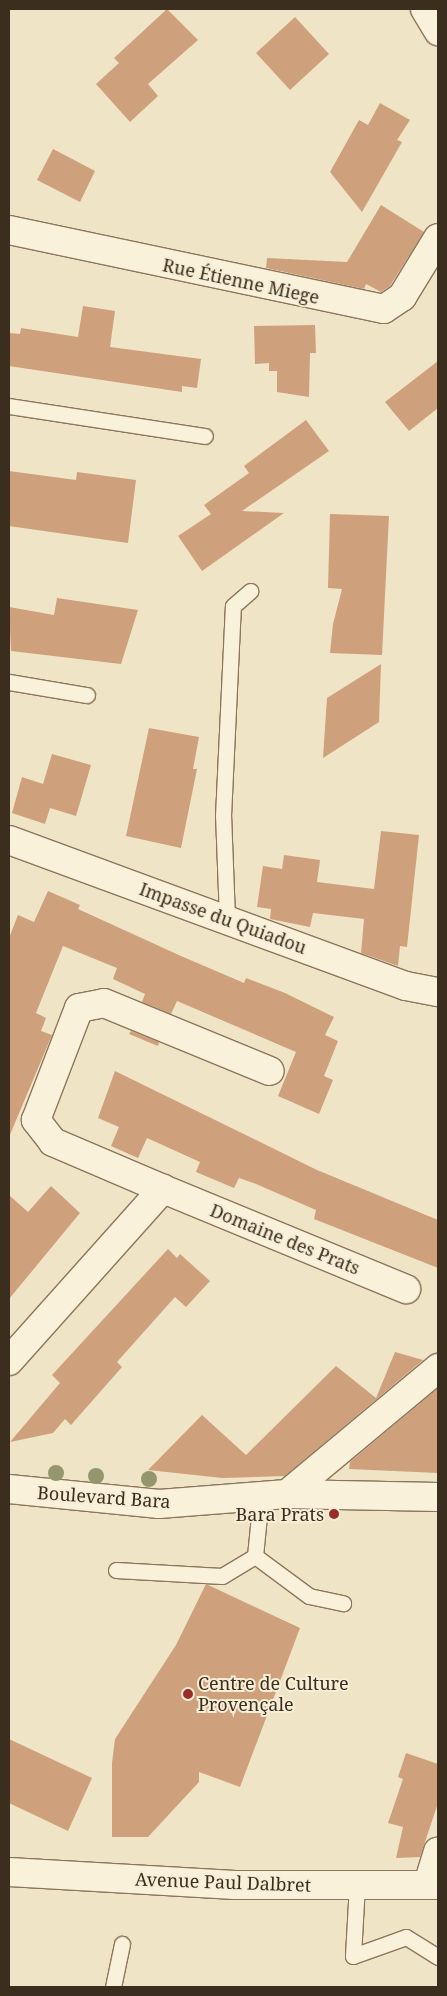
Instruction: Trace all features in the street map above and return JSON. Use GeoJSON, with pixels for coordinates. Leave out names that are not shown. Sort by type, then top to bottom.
{"type":"FeatureCollection","features":[{"type":"Feature","properties":{"kind":"street"},"geometry":{"type":"LineString","coordinates":[[425,9],[438,30]]}},
{"type":"Feature","properties":{"kind":"street","name":"Rue Étienne Miege"},"geometry":{"type":"LineString","coordinates":[[9,230],[384,309],[402,297],[438,238]]}},
{"type":"Feature","properties":{"kind":"street","name":"Impasse du Quiadou"},"geometry":{"type":"LineString","coordinates":[[9,840],[227,918],[406,986],[438,992]]}},
{"type":"Feature","properties":{"kind":"street","name":"Domaine des Prats"},"geometry":{"type":"LineString","coordinates":[[270,1071],[104,1003],[79,1008],[36,1120],[53,1142],[406,1289]]}},
{"type":"Feature","properties":{"kind":"street"},"geometry":{"type":"LineString","coordinates":[[9,1361],[163,1189]]}},
{"type":"Feature","properties":{"kind":"street"},"geometry":{"type":"LineString","coordinates":[[274,1495],[438,1368]]}},
{"type":"Feature","properties":{"kind":"street","name":"Boulevard Bara"},"geometry":{"type":"LineString","coordinates":[[9,1489],[159,1504],[274,1495],[438,1497]]}},
{"type":"Feature","properties":{"kind":"street"},"geometry":{"type":"LineString","coordinates":[[433,1885],[438,1850]]}},
{"type":"Feature","properties":{"kind":"street","name":"Avenue Paul Dalbret"},"geometry":{"type":"LineString","coordinates":[[9,1872],[235,1885],[433,1885]]}},
{"type":"Feature","properties":{"kind":"lane"},"geometry":{"type":"LineString","coordinates":[[9,406],[205,436]]}},
{"type":"Feature","properties":{"kind":"lane"},"geometry":{"type":"LineString","coordinates":[[227,918],[223,816],[233,606],[250,591]]}},
{"type":"Feature","properties":{"kind":"lane"},"geometry":{"type":"LineString","coordinates":[[9,682],[87,695]]}},
{"type":"Feature","properties":{"kind":"lane"},"geometry":{"type":"LineString","coordinates":[[116,1570],[222,1576],[255,1556],[274,1495]]}},
{"type":"Feature","properties":{"kind":"lane"},"geometry":{"type":"LineString","coordinates":[[255,1556],[308,1596],[343,1603]]}},
{"type":"Feature","properties":{"kind":"lane"},"geometry":{"type":"LineString","coordinates":[[357,1884],[353,1956],[406,1937],[438,1957]]}},
{"type":"Feature","properties":{"kind":"lane"},"geometry":{"type":"LineString","coordinates":[[113,1987],[122,1944]]}},
{"type":"Feature","properties":{"kind":"building"},"geometry":{"type":"Polygon","coordinates":[[[167,9],[198,40],[148,84],[158,96],[130,122],[96,84],[119,63],[114,58],[167,9]]]}},
{"type":"Feature","properties":{"kind":"building"},"geometry":{"type":"Polygon","coordinates":[[[295,17],[329,54],[290,90],[256,53],[295,17]]]}},
{"type":"Feature","properties":{"kind":"building"},"geometry":{"type":"Polygon","coordinates":[[[380,103],[410,120],[397,140],[402,142],[362,212],[330,172],[359,120],[368,125],[380,103]]]}},
{"type":"Feature","properties":{"kind":"building"},"geometry":{"type":"Polygon","coordinates":[[[53,149],[95,171],[80,202],[37,180],[53,149]]]}},
{"type":"Feature","properties":{"kind":"building"},"geometry":{"type":"Polygon","coordinates":[[[381,205],[424,232],[390,286],[381,292],[366,284],[364,289],[266,268],[267,258],[347,262],[381,205]]]}},
{"type":"Feature","properties":{"kind":"building"},"geometry":{"type":"Polygon","coordinates":[[[83,306],[115,311],[110,347],[201,359],[197,388],[182,386],[182,392],[9,366],[9,333],[20,334],[21,328],[78,337],[83,306]]]}},
{"type":"Feature","properties":{"kind":"building"},"geometry":{"type":"Polygon","coordinates":[[[315,325],[316,353],[310,353],[309,397],[277,392],[277,371],[269,371],[269,363],[255,364],[254,326],[315,325]]]}},
{"type":"Feature","properties":{"kind":"building"},"geometry":{"type":"Polygon","coordinates":[[[438,361],[438,408],[409,431],[385,402],[438,361]]]}},
{"type":"Feature","properties":{"kind":"building"},"geometry":{"type":"Polygon","coordinates":[[[306,420],[329,451],[242,511],[284,513],[202,571],[178,536],[211,514],[204,505],[249,473],[244,466],[306,420]]]}},
{"type":"Feature","properties":{"kind":"building"},"geometry":{"type":"Polygon","coordinates":[[[9,471],[76,480],[77,472],[136,480],[128,543],[9,526],[9,471]]]}},
{"type":"Feature","properties":{"kind":"building"},"geometry":{"type":"Polygon","coordinates":[[[330,514],[389,516],[382,655],[330,653],[333,624],[342,589],[328,588],[330,514]]]}},
{"type":"Feature","properties":{"kind":"building"},"geometry":{"type":"Polygon","coordinates":[[[57,598],[138,610],[121,664],[11,651],[9,607],[54,615],[57,598]]]}},
{"type":"Feature","properties":{"kind":"building"},"geometry":{"type":"Polygon","coordinates":[[[381,664],[379,722],[323,758],[327,698],[381,664]]]}},
{"type":"Feature","properties":{"kind":"building"},"geometry":{"type":"Polygon","coordinates":[[[149,728],[199,737],[193,769],[197,769],[181,848],[126,836],[149,728]]]}},
{"type":"Feature","properties":{"kind":"building"},"geometry":{"type":"Polygon","coordinates":[[[52,754],[91,765],[76,816],[50,808],[45,824],[12,813],[22,777],[43,784],[52,754]]]}},
{"type":"Feature","properties":{"kind":"building"},"geometry":{"type":"Polygon","coordinates":[[[381,831],[419,835],[407,947],[400,946],[398,966],[361,953],[364,919],[313,913],[310,927],[270,919],[271,909],[257,907],[263,866],[282,869],[284,855],[320,860],[317,882],[374,889],[381,831]]]}},
{"type":"Feature","properties":{"kind":"building"},"geometry":{"type":"Polygon","coordinates":[[[48,891],[80,905],[78,909],[181,956],[244,983],[246,978],[285,993],[334,1017],[325,1035],[338,1041],[324,1076],[333,1080],[319,1114],[278,1096],[296,1052],[177,1001],[171,1014],[142,1002],[145,994],[113,979],[117,968],[63,946],[36,1013],[46,1018],[41,1031],[52,1035],[9,1137],[9,938],[18,915],[34,922],[48,891]]]}},
{"type":"Feature","properties":{"kind":"building"},"geometry":{"type":"Polygon","coordinates":[[[131,1031],[159,1042],[158,1046],[129,1034],[131,1031]]]}},
{"type":"Feature","properties":{"kind":"building"},"geometry":{"type":"Polygon","coordinates":[[[115,1071],[317,1170],[438,1220],[438,1268],[314,1219],[316,1210],[256,1184],[239,1178],[234,1188],[196,1172],[200,1162],[147,1138],[138,1158],[111,1146],[119,1127],[98,1118],[115,1071]]]}},
{"type":"Feature","properties":{"kind":"building"},"geometry":{"type":"Polygon","coordinates":[[[51,1186],[80,1213],[9,1299],[9,1195],[28,1212],[51,1186]]]}},
{"type":"Feature","properties":{"kind":"building"},"geometry":{"type":"Polygon","coordinates":[[[168,1249],[177,1258],[180,1254],[210,1281],[186,1307],[175,1297],[117,1362],[122,1367],[71,1425],[65,1419],[53,1433],[10,1442],[60,1383],[52,1375],[168,1249]]]}},
{"type":"Feature","properties":{"kind":"building"},"geometry":{"type":"Polygon","coordinates":[[[395,1352],[423,1360],[285,1476],[222,1478],[148,1470],[202,1415],[246,1455],[336,1366],[376,1398],[395,1352]]]}},
{"type":"Feature","properties":{"kind":"building"},"geometry":{"type":"Polygon","coordinates":[[[438,1388],[438,1473],[349,1469],[350,1462],[438,1388]]]}},
{"type":"Feature","properties":{"kind":"building","name":"Centre de Culture Provençale"},"geometry":{"type":"Polygon","coordinates":[[[206,1584],[300,1628],[240,1787],[199,1772],[199,1782],[148,1837],[112,1837],[112,1763],[115,1739],[176,1645],[206,1584]]]}},
{"type":"Feature","properties":{"kind":"building"},"geometry":{"type":"Polygon","coordinates":[[[9,1739],[92,1778],[68,1831],[9,1803],[9,1739]]]}},
{"type":"Feature","properties":{"kind":"building"},"geometry":{"type":"Polygon","coordinates":[[[406,1753],[438,1764],[438,1803],[420,1857],[396,1858],[403,1827],[388,1823],[403,1779],[398,1777],[406,1753]]]}},
{"type":"Feature","properties":{"kind":"place","name":"Bara Prats"},"geometry":{"type":"Point","coordinates":[334,1514]}},
{"type":"Feature","properties":{"kind":"place","name":"Centre de Culture Provençale"},"geometry":{"type":"Point","coordinates":[188,1694]}}]}
